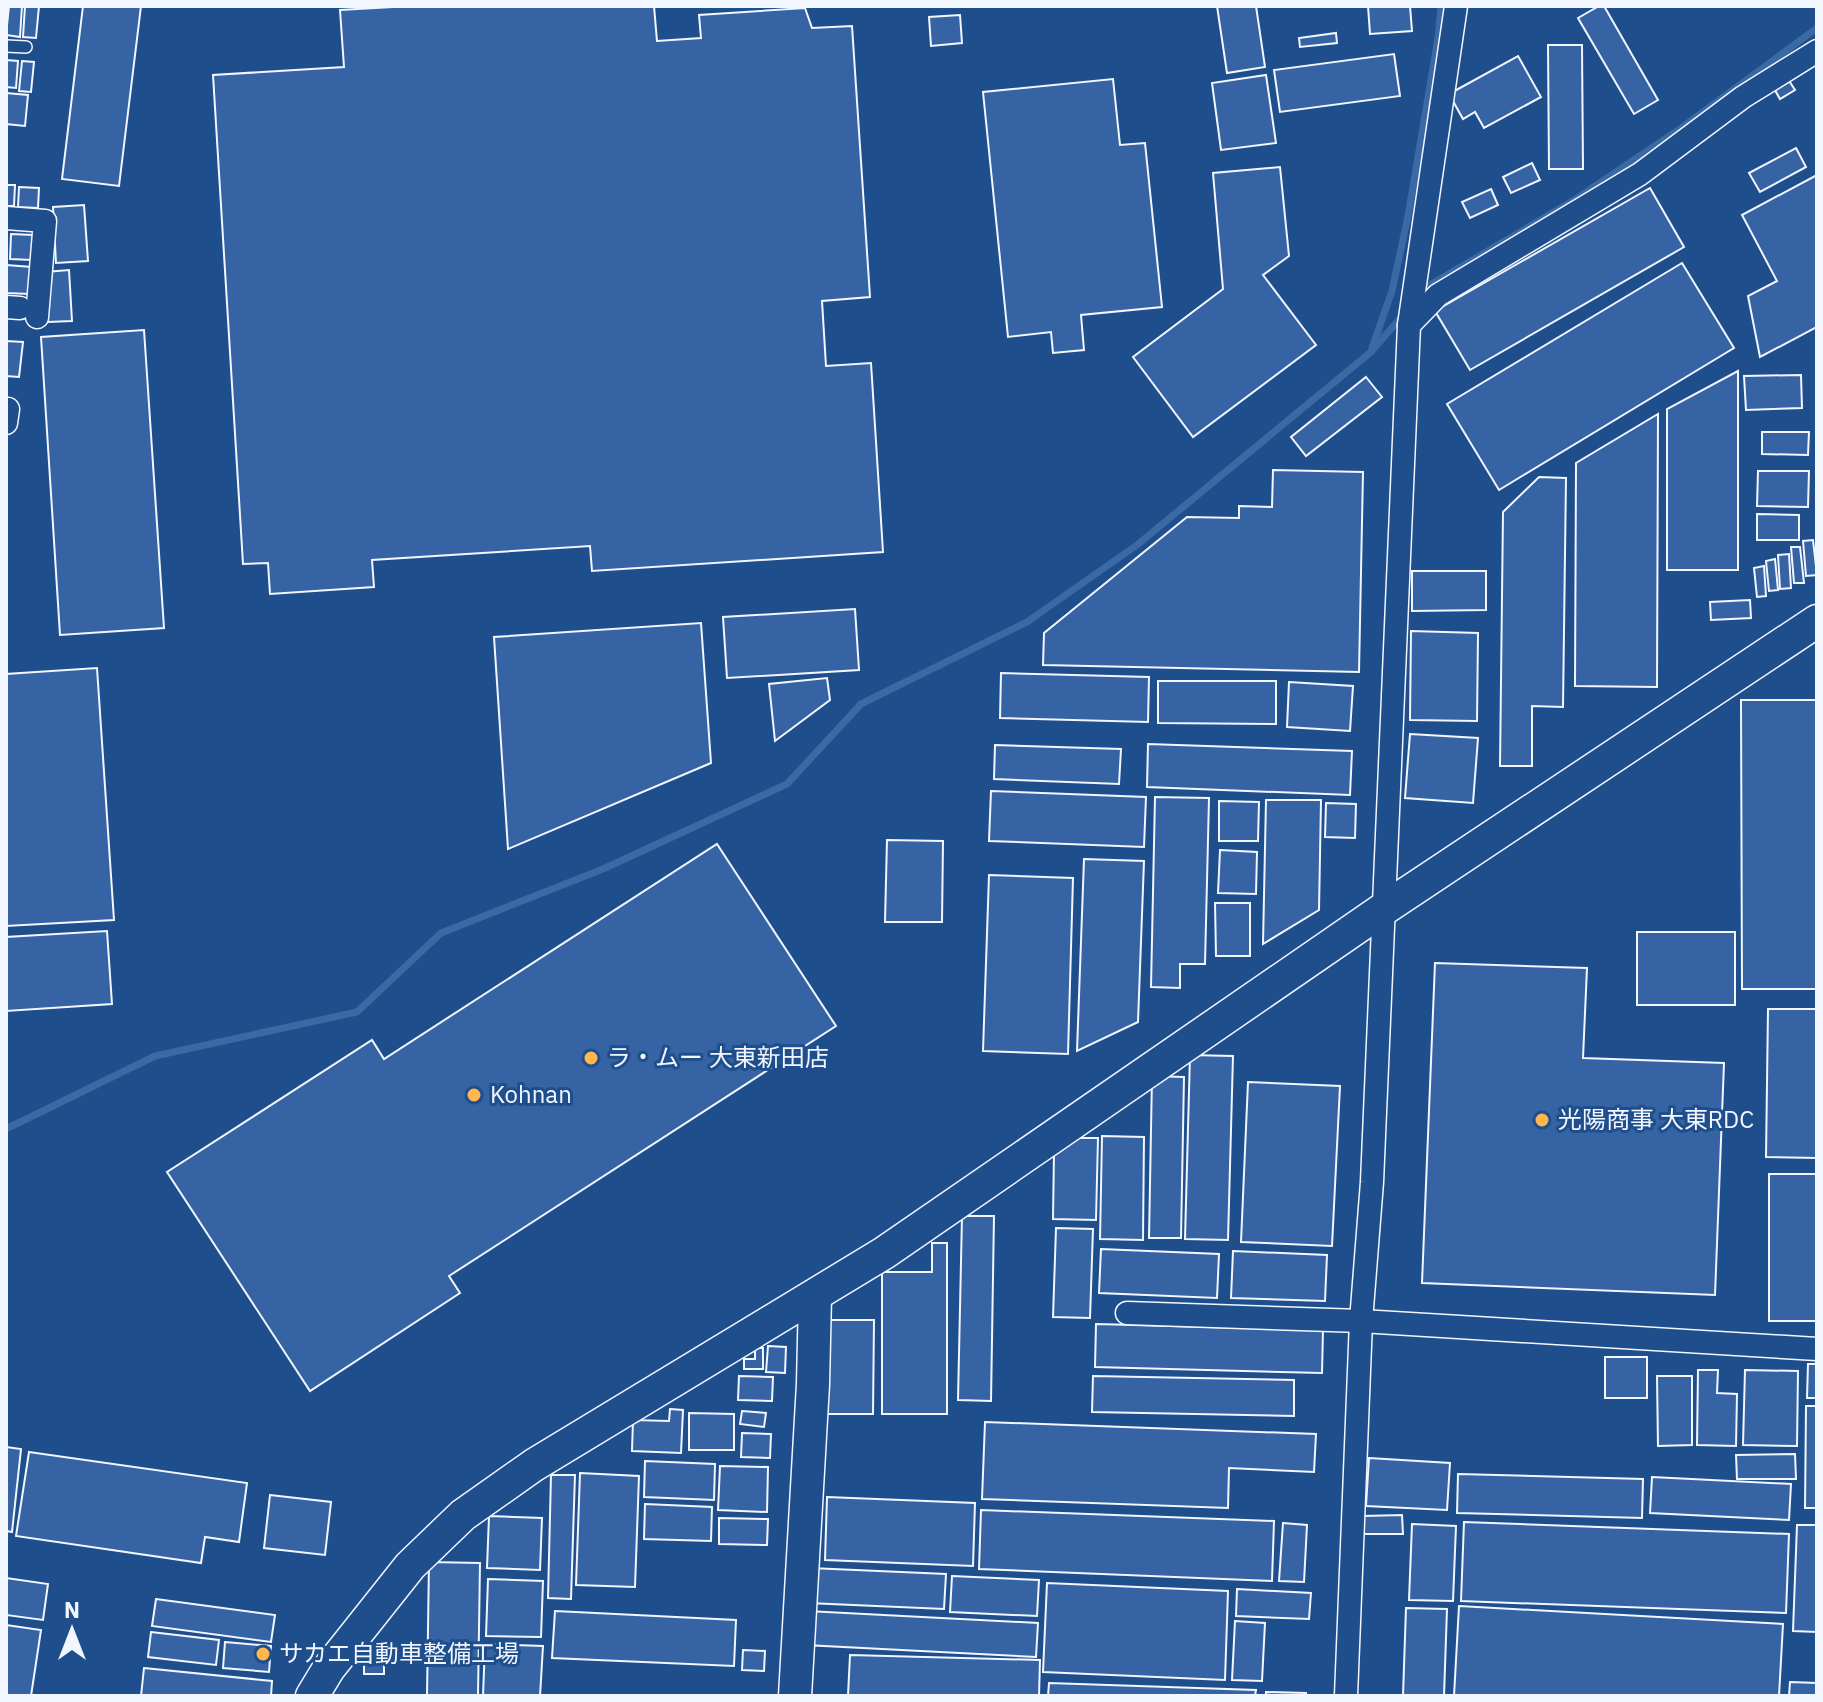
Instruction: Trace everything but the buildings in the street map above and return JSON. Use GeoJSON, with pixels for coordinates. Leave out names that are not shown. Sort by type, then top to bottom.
{"type":"FeatureCollection","features":[{"type":"Feature","properties":{"kind":"street"},"geometry":{"type":"LineString","coordinates":[[1346,1696],[1409,325],[1456,6]]}},
{"type":"Feature","properties":{"kind":"street"},"geometry":{"type":"LineString","coordinates":[[1409,325],[1438,295],[1640,174],[1743,97],[1817,51]]}},
{"type":"Feature","properties":{"kind":"street"},"geometry":{"type":"LineString","coordinates":[[6,218],[45,221],[21,311]]}},
{"type":"Feature","properties":{"kind":"street"},"geometry":{"type":"LineString","coordinates":[[312,1696],[329,1668],[410,1566],[463,1515],[534,1465],[884,1253],[1382,910],[1817,621]]}},
{"type":"Feature","properties":{"kind":"street"},"geometry":{"type":"LineString","coordinates":[[795,1696],[815,1296]]}},
{"type":"Feature","properties":{"kind":"street"},"geometry":{"type":"LineString","coordinates":[[1127,1313],[1361,1321],[1817,1349]]}},
{"type":"Feature","properties":{"kind":"lane"},"geometry":{"type":"LineString","coordinates":[[6,46],[26,47]]}},
{"type":"Feature","properties":{"kind":"waterway"},"geometry":{"type":"LineString","coordinates":[[1372,348],[1392,291],[1408,216],[1441,6]]}},
{"type":"Feature","properties":{"kind":"waterway"},"geometry":{"type":"LineString","coordinates":[[1420,296],[1430,285],[1576,199],[1677,131],[1817,28]]}},
{"type":"Feature","properties":{"kind":"waterway"},"geometry":{"type":"LineString","coordinates":[[6,1129],[155,1056],[357,1012],[441,933],[603,869],[787,784],[861,704],[1027,622],[1137,545],[1371,352],[1403,315]]}},
{"type":"Feature","properties":{"kind":"place","name":"ラ・ムー 大東新田店"},"geometry":{"type":"Point","coordinates":[591,1058]}},
{"type":"Feature","properties":{"kind":"place","name":"Kohnan"},"geometry":{"type":"Point","coordinates":[474,1095]}},
{"type":"Feature","properties":{"kind":"place","name":"光陽商事 大東RDC"},"geometry":{"type":"Point","coordinates":[1542,1120]}},
{"type":"Feature","properties":{"kind":"place","name":"サカエ自動車整備工場"},"geometry":{"type":"Point","coordinates":[263,1654]}}]}
